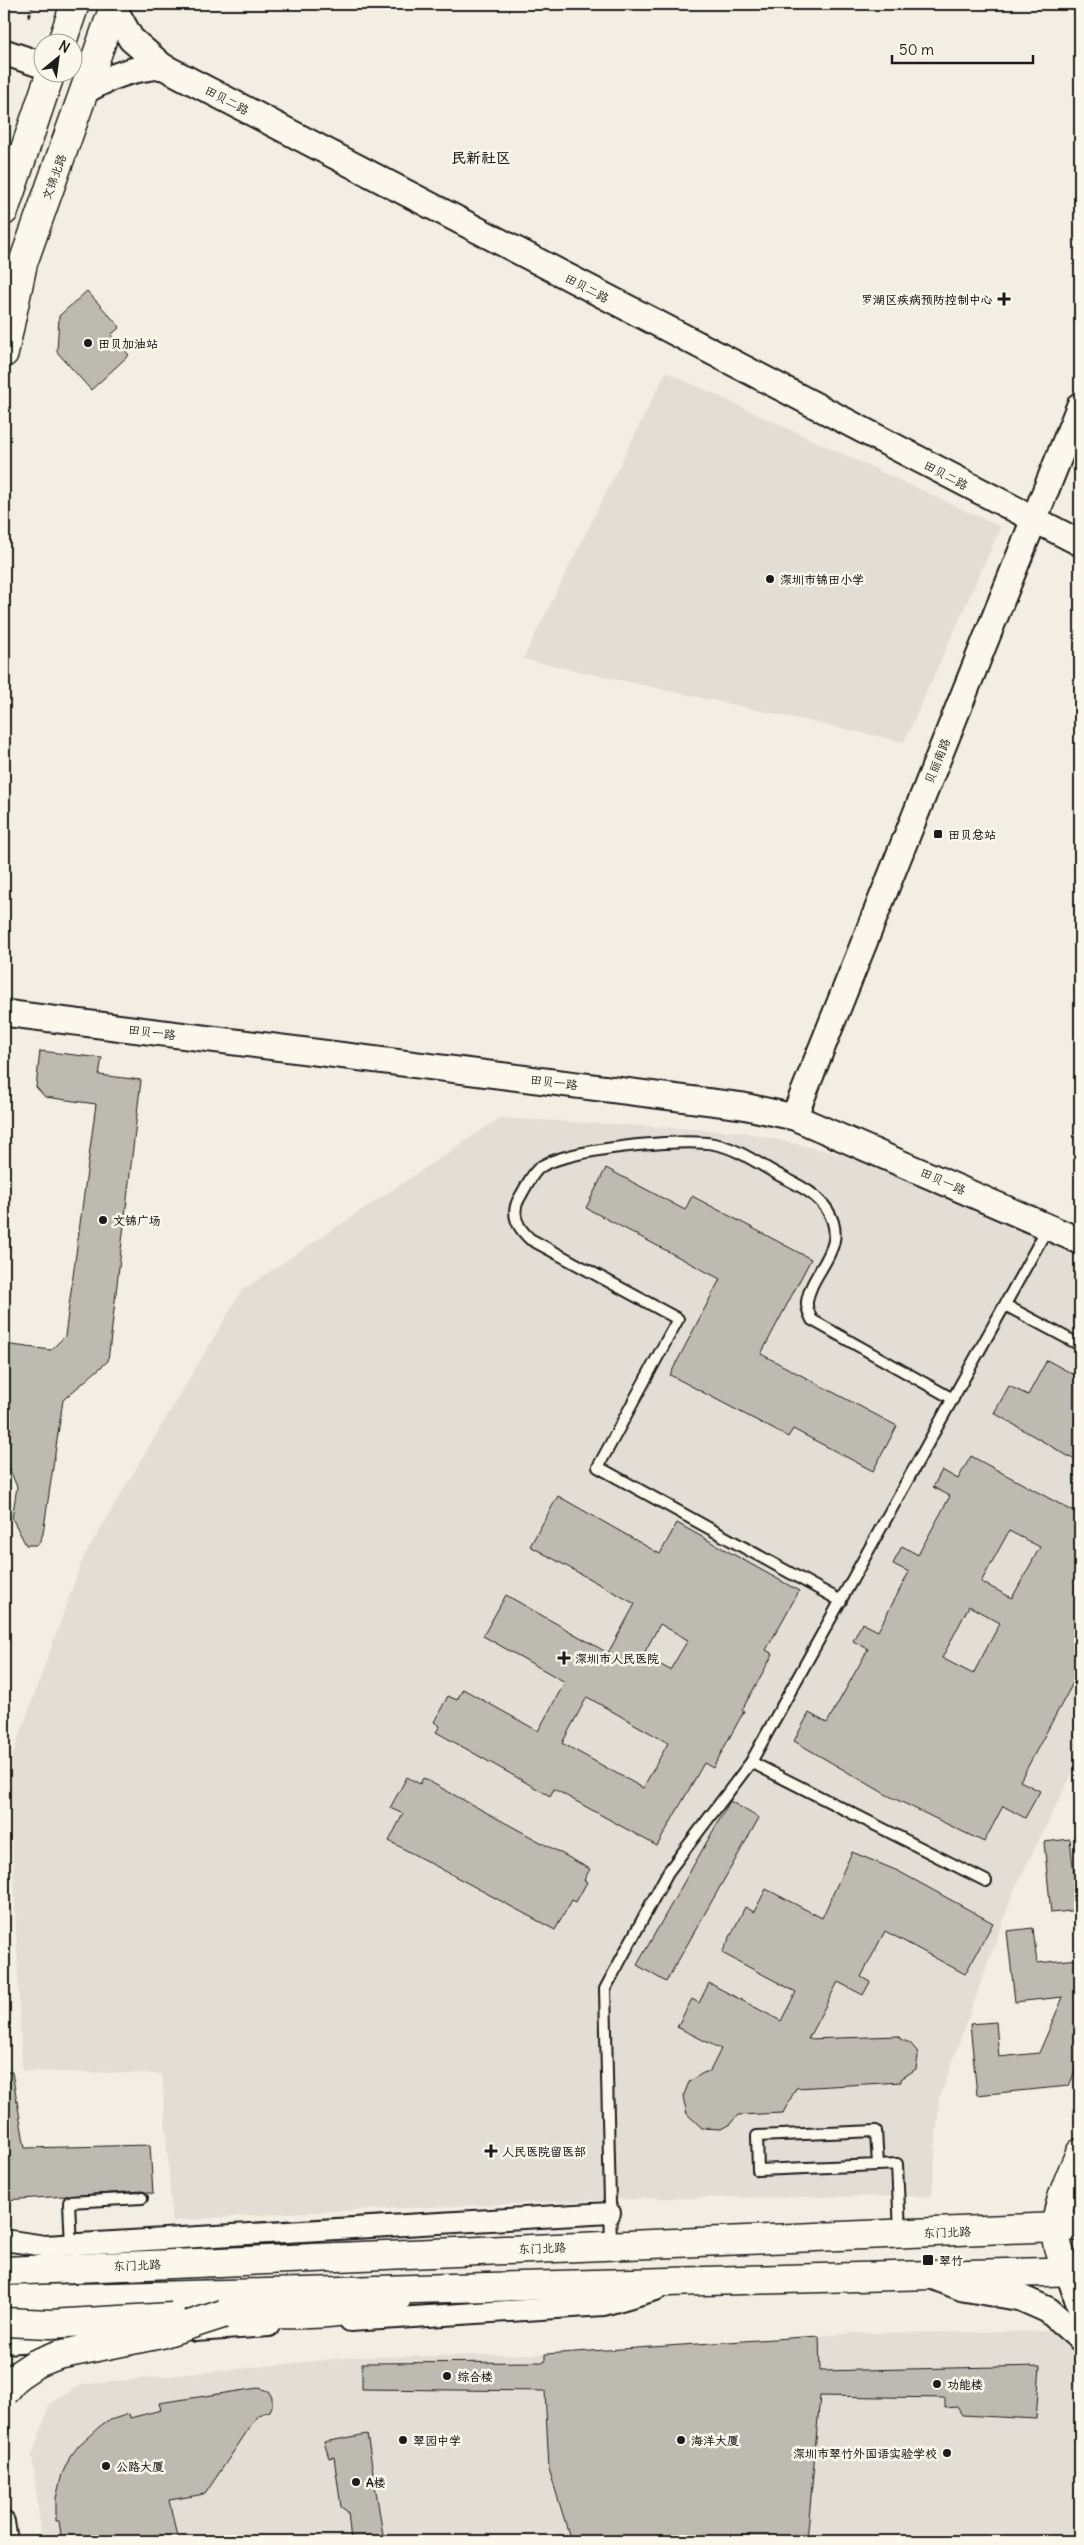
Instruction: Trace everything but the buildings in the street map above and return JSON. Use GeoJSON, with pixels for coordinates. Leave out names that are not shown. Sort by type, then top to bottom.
{"type":"FeatureCollection","features":[{"type":"Feature","properties":{"kind":"main road"},"geometry":{"type":"LineString","coordinates":[[65,32],[75,4]]}},
{"type":"Feature","properties":{"kind":"main road","name":"文锦北路"},"geometry":{"type":"LineString","coordinates":[[4,353],[23,263],[86,91],[114,6]]}},
{"type":"Feature","properties":{"kind":"main road"},"geometry":{"type":"LineString","coordinates":[[4,211],[48,82]]}},
{"type":"Feature","properties":{"kind":"main road"},"geometry":{"type":"LineString","coordinates":[[1068,2226],[1067,2185],[1080,2153]]}},
{"type":"Feature","properties":{"kind":"main road"},"geometry":{"type":"LineString","coordinates":[[4,2300],[1074,2271],[1057,2242],[1068,2226],[1080,2199]]}},
{"type":"Feature","properties":{"kind":"main road","name":"东门北路"},"geometry":{"type":"LineString","coordinates":[[4,2270],[72,2256],[611,2246],[1068,2226]]}},
{"type":"Feature","properties":{"kind":"main road"},"geometry":{"type":"LineString","coordinates":[[4,2338],[50,2324],[218,2322],[358,2310],[387,2302],[420,2288]]}},
{"type":"Feature","properties":{"kind":"main road"},"geometry":{"type":"LineString","coordinates":[[4,2393],[17,2376],[35,2364],[58,2355],[218,2322]]}},
{"type":"Feature","properties":{"kind":"street","name":"田贝二路"},"geometry":{"type":"LineString","coordinates":[[114,6],[131,38],[162,66],[1033,521],[1080,543]]}},
{"type":"Feature","properties":{"kind":"street"},"geometry":{"type":"LineString","coordinates":[[4,52],[32,62]]}},
{"type":"Feature","properties":{"kind":"street"},"geometry":{"type":"LineString","coordinates":[[86,91],[120,73],[139,68],[162,66]]}},
{"type":"Feature","properties":{"kind":"street","name":"贝丽南路"},"geometry":{"type":"LineString","coordinates":[[794,1117],[1080,405]]}},
{"type":"Feature","properties":{"kind":"street","name":"田贝一路"},"geometry":{"type":"LineString","coordinates":[[4,1013],[743,1106],[794,1117],[1080,1241]]}},
{"type":"Feature","properties":{"kind":"street"},"geometry":{"type":"LineString","coordinates":[[4,2240],[45,2246],[72,2256],[210,2240],[610,2213]]}},
{"type":"Feature","properties":{"kind":"street"},"geometry":{"type":"LineString","coordinates":[[1074,2271],[1080,2306]]}},
{"type":"Feature","properties":{"kind":"street"},"geometry":{"type":"LineString","coordinates":[[932,2276],[963,2288],[1020,2298],[1048,2310],[1080,2338]]}},
{"type":"Feature","properties":{"kind":"street"},"geometry":{"type":"LineString","coordinates":[[218,2322],[604,2305],[685,2282]]}},
{"type":"Feature","properties":{"kind":"street"},"geometry":{"type":"LineString","coordinates":[[4,2522],[7,2541]]}},
{"type":"Feature","properties":{"kind":"lane"},"geometry":{"type":"LineString","coordinates":[[840,1601],[598,1467],[678,1319],[530,1239],[521,1231],[516,1222],[515,1205],[539,1169],[548,1162],[599,1149],[696,1142],[715,1144],[733,1150],[806,1189],[828,1211],[833,1225],[834,1240],[829,1256],[809,1294],[806,1304],[812,1320],[953,1399]]}},
{"type":"Feature","properties":{"kind":"lane"},"geometry":{"type":"LineString","coordinates":[[611,2246],[605,1989],[668,1872],[751,1762],[1048,1227]]}},
{"type":"Feature","properties":{"kind":"lane"},"geometry":{"type":"LineString","coordinates":[[1005,1306],[1080,1345]]}},
{"type":"Feature","properties":{"kind":"lane"},"geometry":{"type":"LineString","coordinates":[[751,1762],[986,1881]]}},
{"type":"Feature","properties":{"kind":"lane"},"geometry":{"type":"LineString","coordinates":[[878,2165],[876,2131],[757,2136],[758,2170],[878,2165],[897,2164],[900,2234]]}},
{"type":"Feature","properties":{"kind":"lane"},"geometry":{"type":"LineString","coordinates":[[72,2256],[69,2202],[142,2198]]}},
{"type":"Feature","properties":{"kind":"path"},"geometry":{"type":"LineString","coordinates":[[29,17],[33,4]]}},
{"type":"Feature","properties":{"kind":"shaded area","name":"深圳市锦田小学"},"geometry":{"type":"Polygon","coordinates":[[[666,372],[1001,527],[904,742],[523,659],[666,372]]]}},
{"type":"Feature","properties":{"kind":"shaded area","name":"深圳市人民医院"},"geometry":{"type":"Polygon","coordinates":[[[500,1118],[743,1132],[889,1165],[1080,1256],[1080,1758],[1015,1888],[939,2099],[932,2196],[652,2198],[287,2213],[172,2221],[162,2074],[22,2071],[9,1765],[83,1558],[242,1290],[500,1118]]]}},
{"type":"Feature","properties":{"kind":"shaded area","name":"深圳市翠竹外国语实验学校"},"geometry":{"type":"Polygon","coordinates":[[[1069,2331],[1080,2377],[1080,2541],[807,2541],[820,2389],[819,2336],[856,2333],[1069,2331]]]}},
{"type":"Feature","properties":{"kind":"shaded area","name":"翠园中学"},"geometry":{"type":"Polygon","coordinates":[[[545,2354],[549,2469],[571,2541],[42,2541],[32,2455],[50,2404],[80,2385],[354,2357],[545,2354]]]}},
{"type":"Feature","properties":{"kind":"tunnel"},"geometry":{"type":"LineString","coordinates":[[210,2242],[214,2308]]}},
{"type":"Feature","properties":{"kind":"place","name":"罗湖区疾病预防控制中心"},"geometry":{"type":"Point","coordinates":[1004,299]}},
{"type":"Feature","properties":{"kind":"place","name":"田贝加油站"},"geometry":{"type":"Point","coordinates":[88,343]}},
{"type":"Feature","properties":{"kind":"place","name":"深圳市锦田小学"},"geometry":{"type":"Point","coordinates":[770,579]}},
{"type":"Feature","properties":{"kind":"place","name":"田贝总站"},"geometry":{"type":"Point","coordinates":[938,834]}},
{"type":"Feature","properties":{"kind":"place","name":"文锦广场"},"geometry":{"type":"Point","coordinates":[103,1220]}},
{"type":"Feature","properties":{"kind":"place","name":"深圳市人民医院"},"geometry":{"type":"Point","coordinates":[564,1658]}},
{"type":"Feature","properties":{"kind":"place","name":"人民医院留医部"},"geometry":{"type":"Point","coordinates":[491,2151]}},
{"type":"Feature","properties":{"kind":"place","name":"翠竹"},"geometry":{"type":"Point","coordinates":[928,2260]}},
{"type":"Feature","properties":{"kind":"place","name":"综合楼"},"geometry":{"type":"Point","coordinates":[447,2376]}},
{"type":"Feature","properties":{"kind":"place","name":"功能楼"},"geometry":{"type":"Point","coordinates":[937,2384]}},
{"type":"Feature","properties":{"kind":"place","name":"翠园中学"},"geometry":{"type":"Point","coordinates":[403,2440]}},
{"type":"Feature","properties":{"kind":"place","name":"海洋大厦"},"geometry":{"type":"Point","coordinates":[681,2440]}},
{"type":"Feature","properties":{"kind":"place","name":"深圳市翠竹外国语实验学校"},"geometry":{"type":"Point","coordinates":[947,2453]}},
{"type":"Feature","properties":{"kind":"place","name":"公路大厦"},"geometry":{"type":"Point","coordinates":[106,2466]}},
{"type":"Feature","properties":{"kind":"place","name":"A楼"},"geometry":{"type":"Point","coordinates":[356,2482]}},
{"type":"Feature","properties":{"kind":"district","name":"民新社区"},"geometry":{"type":"Point","coordinates":[481,157]}}]}
